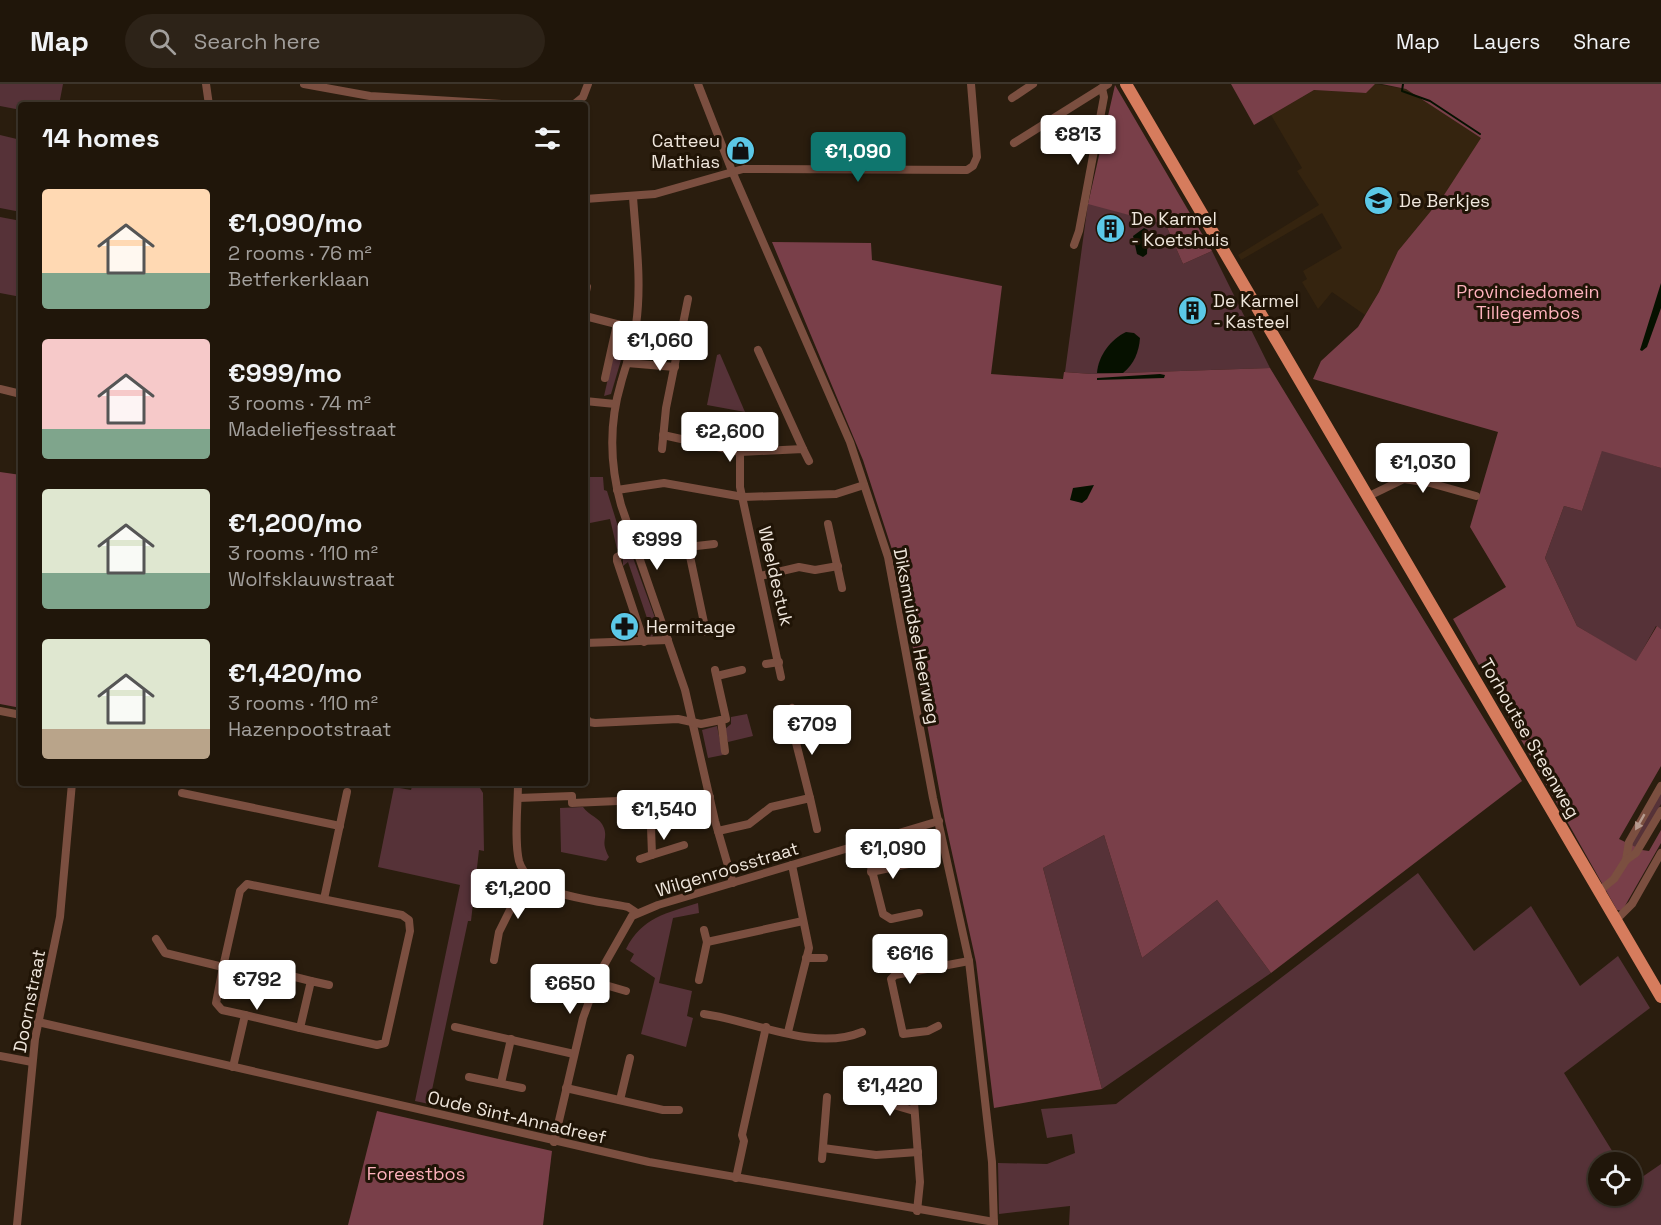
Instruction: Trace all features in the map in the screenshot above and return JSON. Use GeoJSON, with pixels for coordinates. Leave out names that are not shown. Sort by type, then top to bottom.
{"type":"FeatureCollection","features":[{"type":"Feature","properties":{"kind":"main road","name":"Torhoutse Steenweg"},"geometry":{"type":"LineString","coordinates":[[1126,84],[1661,997]]}},
{"type":"Feature","properties":{"kind":"street"},"geometry":{"type":"LineString","coordinates":[[206,84],[209,102]]}},
{"type":"Feature","properties":{"kind":"street"},"geometry":{"type":"LineString","coordinates":[[304,84],[370,96],[423,102]]}},
{"type":"Feature","properties":{"kind":"street"},"geometry":{"type":"LineString","coordinates":[[577,102],[583,97],[588,84]]}},
{"type":"Feature","properties":{"kind":"street","name":"Diksmuidse Heerweg"},"geometry":{"type":"LineString","coordinates":[[698,84],[732,171],[836,408],[864,485],[896,591],[939,821],[969,961],[992,1162],[994,1224]]}},
{"type":"Feature","properties":{"kind":"street"},"geometry":{"type":"LineString","coordinates":[[588,199],[633,197],[680,188],[732,171],[963,171],[974,166],[977,157],[971,84]]}},
{"type":"Feature","properties":{"kind":"street"},"geometry":{"type":"LineString","coordinates":[[1012,98],[1032,84]]}},
{"type":"Feature","properties":{"kind":"street"},"geometry":{"type":"LineString","coordinates":[[1014,143],[1105,86]]}},
{"type":"Feature","properties":{"kind":"street"},"geometry":{"type":"LineString","coordinates":[[1074,245],[1079,231],[1105,86]]}},
{"type":"Feature","properties":{"kind":"street"},"geometry":{"type":"LineString","coordinates":[[633,197],[639,289],[636,329],[615,404],[612,444],[617,490],[693,721],[718,831],[733,883]]}},
{"type":"Feature","properties":{"kind":"street"},"geometry":{"type":"LineString","coordinates":[[662,449],[688,299]]}},
{"type":"Feature","properties":{"kind":"street"},"geometry":{"type":"LineString","coordinates":[[588,317],[636,329]]}},
{"type":"Feature","properties":{"kind":"street"},"geometry":{"type":"LineString","coordinates":[[605,378],[617,324]]}},
{"type":"Feature","properties":{"kind":"street"},"geometry":{"type":"LineString","coordinates":[[758,350],[809,461]]}},
{"type":"Feature","properties":{"kind":"street"},"geometry":{"type":"LineString","coordinates":[[627,363],[675,367]]}},
{"type":"Feature","properties":{"kind":"street"},"geometry":{"type":"LineString","coordinates":[[0,389],[18,393]]}},
{"type":"Feature","properties":{"kind":"street"},"geometry":{"type":"LineString","coordinates":[[588,401],[615,404]]}},
{"type":"Feature","properties":{"kind":"street"},"geometry":{"type":"LineString","coordinates":[[663,435],[740,452],[803,449]]}},
{"type":"Feature","properties":{"kind":"street","name":"Weeldestuk"},"geometry":{"type":"LineString","coordinates":[[740,452],[740,487],[781,677]]}},
{"type":"Feature","properties":{"kind":"street"},"geometry":{"type":"LineString","coordinates":[[1368,496],[1404,479],[1430,483],[1476,496]]}},
{"type":"Feature","properties":{"kind":"street"},"geometry":{"type":"LineString","coordinates":[[617,490],[664,483],[743,498],[836,494],[864,485]]}},
{"type":"Feature","properties":{"kind":"street"},"geometry":{"type":"LineString","coordinates":[[828,524],[842,588]]}},
{"type":"Feature","properties":{"kind":"street"},"geometry":{"type":"LineString","coordinates":[[644,642],[617,557],[636,550],[646,551],[679,544],[688,548],[714,544]]}},
{"type":"Feature","properties":{"kind":"street"},"geometry":{"type":"LineString","coordinates":[[688,548],[706,632]]}},
{"type":"Feature","properties":{"kind":"street"},"geometry":{"type":"LineString","coordinates":[[760,576],[799,567],[815,570],[838,566]]}},
{"type":"Feature","properties":{"kind":"street"},"geometry":{"type":"LineString","coordinates":[[704,621],[713,620]]}},
{"type":"Feature","properties":{"kind":"street"},"geometry":{"type":"LineString","coordinates":[[588,644],[668,640]]}},
{"type":"Feature","properties":{"kind":"street"},"geometry":{"type":"LineString","coordinates":[[766,664],[779,662]]}},
{"type":"Feature","properties":{"kind":"street"},"geometry":{"type":"LineString","coordinates":[[588,721],[595,723],[693,721],[701,724],[721,720],[726,718],[716,673],[742,670]]}},
{"type":"Feature","properties":{"kind":"street"},"geometry":{"type":"LineString","coordinates":[[792,708],[788,711],[817,829]]}},
{"type":"Feature","properties":{"kind":"street"},"geometry":{"type":"LineString","coordinates":[[0,711],[18,714]]}},
{"type":"Feature","properties":{"kind":"street"},"geometry":{"type":"LineString","coordinates":[[721,720],[725,751]]}},
{"type":"Feature","properties":{"kind":"street","name":"Doornstraat"},"geometry":{"type":"LineString","coordinates":[[17,1225],[32,1062],[60,917],[72,786]]}},
{"type":"Feature","properties":{"kind":"street"},"geometry":{"type":"LineString","coordinates":[[518,786],[518,858],[526,876],[534,884],[549,890],[628,906],[637,913]]}},
{"type":"Feature","properties":{"kind":"street"},"geometry":{"type":"LineString","coordinates":[[1626,860],[1629,842],[1661,786]]}},
{"type":"Feature","properties":{"kind":"street"},"geometry":{"type":"LineString","coordinates":[[324,899],[346,792]]}},
{"type":"Feature","properties":{"kind":"street"},"geometry":{"type":"LineString","coordinates":[[182,793],[340,826]]}},
{"type":"Feature","properties":{"kind":"street"},"geometry":{"type":"LineString","coordinates":[[518,798],[572,796],[573,803],[710,797]]}},
{"type":"Feature","properties":{"kind":"street"},"geometry":{"type":"LineString","coordinates":[[718,831],[749,824],[771,807],[810,798]]}},
{"type":"Feature","properties":{"kind":"street"},"geometry":{"type":"LineString","coordinates":[[650,799],[652,855]]}},
{"type":"Feature","properties":{"kind":"street"},"geometry":{"type":"LineString","coordinates":[[1599,891],[1614,879],[1626,860],[1640,849],[1661,811]]}},
{"type":"Feature","properties":{"kind":"street","name":"Wilgenroosstraat"},"geometry":{"type":"LineString","coordinates":[[554,1142],[584,1012],[595,982],[629,922],[637,913],[939,821]]}},
{"type":"Feature","properties":{"kind":"street"},"geometry":{"type":"LineString","coordinates":[[865,843],[882,914],[891,919],[919,913]]}},
{"type":"Feature","properties":{"kind":"street"},"geometry":{"type":"LineString","coordinates":[[640,859],[684,845]]}},
{"type":"Feature","properties":{"kind":"street"},"geometry":{"type":"LineString","coordinates":[[1616,920],[1632,904],[1661,853]]}},
{"type":"Feature","properties":{"kind":"street"},"geometry":{"type":"LineString","coordinates":[[872,872],[908,864]]}},
{"type":"Feature","properties":{"kind":"street"},"geometry":{"type":"LineString","coordinates":[[788,1032],[809,948],[792,865]]}},
{"type":"Feature","properties":{"kind":"street"},"geometry":{"type":"LineString","coordinates":[[494,960],[499,932],[526,876]]}},
{"type":"Feature","properties":{"kind":"street"},"geometry":{"type":"LineString","coordinates":[[251,884],[402,915],[409,920],[410,932],[385,1043],[377,1045],[222,1010],[216,1003],[223,967],[240,891],[244,885],[251,884]]}},
{"type":"Feature","properties":{"kind":"street"},"geometry":{"type":"LineString","coordinates":[[707,942],[803,921]]}},
{"type":"Feature","properties":{"kind":"street"},"geometry":{"type":"LineString","coordinates":[[699,980],[707,942],[704,930]]}},
{"type":"Feature","properties":{"kind":"street"},"geometry":{"type":"LineString","coordinates":[[156,939],[169,954],[223,967]]}},
{"type":"Feature","properties":{"kind":"street"},"geometry":{"type":"LineString","coordinates":[[806,958],[824,958]]}},
{"type":"Feature","properties":{"kind":"street"},"geometry":{"type":"LineString","coordinates":[[938,1026],[928,1031],[903,1034],[891,979],[895,975],[969,961]]}},
{"type":"Feature","properties":{"kind":"street"},"geometry":{"type":"LineString","coordinates":[[552,975],[586,985],[595,982],[626,991]]}},
{"type":"Feature","properties":{"kind":"street"},"geometry":{"type":"LineString","coordinates":[[291,976],[329,985]]}},
{"type":"Feature","properties":{"kind":"street"},"geometry":{"type":"LineString","coordinates":[[300,1028],[311,981]]}},
{"type":"Feature","properties":{"kind":"street"},"geometry":{"type":"LineString","coordinates":[[704,1014],[831,1040],[861,1032]]}},
{"type":"Feature","properties":{"kind":"street"},"geometry":{"type":"LineString","coordinates":[[232,1067],[245,1015]]}},
{"type":"Feature","properties":{"kind":"street","name":"Oude Sint-Annadreef"},"geometry":{"type":"LineString","coordinates":[[38,1022],[554,1142],[736,1178],[994,1224]]}},
{"type":"Feature","properties":{"kind":"street"},"geometry":{"type":"LineString","coordinates":[[455,1027],[574,1054]]}},
{"type":"Feature","properties":{"kind":"street"},"geometry":{"type":"LineString","coordinates":[[736,1178],[744,1141],[742,1135],[766,1027]]}},
{"type":"Feature","properties":{"kind":"street"},"geometry":{"type":"LineString","coordinates":[[501,1083],[511,1039]]}},
{"type":"Feature","properties":{"kind":"street"},"geometry":{"type":"LineString","coordinates":[[0,1056],[32,1062]]}},
{"type":"Feature","properties":{"kind":"street"},"geometry":{"type":"LineString","coordinates":[[620,1100],[630,1058]]}},
{"type":"Feature","properties":{"kind":"street"},"geometry":{"type":"LineString","coordinates":[[469,1077],[522,1088]]}},
{"type":"Feature","properties":{"kind":"street"},"geometry":{"type":"LineString","coordinates":[[566,1088],[663,1110],[679,1110]]}},
{"type":"Feature","properties":{"kind":"street"},"geometry":{"type":"LineString","coordinates":[[913,1089],[920,1182],[917,1211]]}},
{"type":"Feature","properties":{"kind":"street"},"geometry":{"type":"LineString","coordinates":[[822,1159],[827,1097]]}},
{"type":"Feature","properties":{"kind":"street"},"geometry":{"type":"LineString","coordinates":[[873,1099],[914,1111]]}},
{"type":"Feature","properties":{"kind":"street"},"geometry":{"type":"LineString","coordinates":[[823,1148],[876,1155],[918,1152]]}},
{"type":"Feature","properties":{"kind":"shaded area"},"geometry":{"type":"Polygon","coordinates":[[[0,84],[63,84],[60,102],[18,102],[18,109],[0,106],[0,84]]]}},
{"type":"Feature","properties":{"kind":"shaded area","name":"De Berkjes"},"geometry":{"type":"Polygon","coordinates":[[[1375,84],[1406,89],[1482,138],[1444,195],[1398,251],[1379,292],[1365,315],[1332,292],[1318,309],[1302,282],[1307,279],[1303,271],[1342,248],[1322,213],[1241,260],[1238,255],[1319,205],[1297,171],[1302,168],[1271,115],[1314,90],[1366,93],[1375,84]]]}},
{"type":"Feature","properties":{"kind":"shaded area"},"geometry":{"type":"Polygon","coordinates":[[[0,135],[18,139],[18,211],[0,208],[0,135]]]}},
{"type":"Feature","properties":{"kind":"shaded area"},"geometry":{"type":"Polygon","coordinates":[[[1088,203],[1166,225],[1183,264],[1212,251],[1270,368],[1092,374],[1065,372],[1088,203]]]}},
{"type":"Feature","properties":{"kind":"shaded area"},"geometry":{"type":"Polygon","coordinates":[[[0,217],[18,220],[18,296],[0,293],[0,217]]]}},
{"type":"Feature","properties":{"kind":"shaded area"},"geometry":{"type":"Polygon","coordinates":[[[1144,228],[1148,230],[1147,254],[1143,257],[1137,254],[1133,236],[1144,228]]]}},
{"type":"Feature","properties":{"kind":"shaded area"},"geometry":{"type":"Polygon","coordinates":[[[1661,283],[1661,308],[1647,347],[1642,351],[1640,350],[1661,283]]]}},
{"type":"Feature","properties":{"kind":"shaded area"},"geometry":{"type":"Polygon","coordinates":[[[624,329],[629,333],[611,394],[604,396],[618,334],[624,329]]]}},
{"type":"Feature","properties":{"kind":"shaded area"},"geometry":{"type":"Polygon","coordinates":[[[1126,332],[1134,333],[1140,338],[1133,362],[1123,373],[1097,373],[1106,349],[1126,332]]]}},
{"type":"Feature","properties":{"kind":"shaded area"},"geometry":{"type":"Polygon","coordinates":[[[720,354],[745,412],[707,405],[717,355],[720,354]]]}},
{"type":"Feature","properties":{"kind":"shaded area"},"geometry":{"type":"Polygon","coordinates":[[[1165,375],[1164,378],[1097,380],[1097,378],[1165,375]]]}},
{"type":"Feature","properties":{"kind":"shaded area"},"geometry":{"type":"Polygon","coordinates":[[[1602,450],[1661,468],[1661,629],[1656,626],[1636,662],[1577,626],[1545,558],[1564,506],[1582,511],[1602,450]]]}},
{"type":"Feature","properties":{"kind":"shaded area"},"geometry":{"type":"Polygon","coordinates":[[[588,477],[603,477],[604,490],[607,491],[624,546],[617,549],[610,519],[588,523],[588,477]]]}},
{"type":"Feature","properties":{"kind":"shaded area"},"geometry":{"type":"Polygon","coordinates":[[[1094,485],[1087,499],[1082,503],[1070,500],[1073,488],[1094,485]]]}},
{"type":"Feature","properties":{"kind":"shaded area"},"geometry":{"type":"Polygon","coordinates":[[[632,555],[658,626],[652,637],[647,635],[644,627],[648,621],[628,562],[623,566],[623,557],[632,555]]]}},
{"type":"Feature","properties":{"kind":"shaded area"},"geometry":{"type":"Polygon","coordinates":[[[747,714],[753,736],[728,742],[725,729],[731,724],[731,717],[747,714]]]}},
{"type":"Feature","properties":{"kind":"shaded area"},"geometry":{"type":"Polygon","coordinates":[[[717,726],[723,755],[708,758],[702,730],[717,726]]]}},
{"type":"Feature","properties":{"kind":"shaded area"},"geometry":{"type":"Polygon","coordinates":[[[412,786],[479,786],[483,793],[484,851],[479,850],[471,921],[468,921],[429,1104],[415,1101],[460,885],[378,867],[394,787],[411,790],[412,786]]]}},
{"type":"Feature","properties":{"kind":"shaded area"},"geometry":{"type":"Polygon","coordinates":[[[1661,792],[1661,804],[1635,849],[1630,846],[1661,792]]]}},
{"type":"Feature","properties":{"kind":"shaded area"},"geometry":{"type":"Polygon","coordinates":[[[583,807],[600,821],[604,828],[605,847],[609,857],[606,861],[561,852],[560,808],[583,807]]]}},
{"type":"Feature","properties":{"kind":"shaded area"},"geometry":{"type":"Polygon","coordinates":[[[1104,835],[1142,958],[1217,900],[1271,973],[1102,1089],[1043,868],[1104,835]]]}},
{"type":"Feature","properties":{"kind":"shaded area"},"geometry":{"type":"Polygon","coordinates":[[[1418,873],[1474,951],[1531,906],[1580,986],[1618,956],[1650,1008],[1564,1073],[1613,1152],[1588,1152],[1588,1206],[1642,1206],[1642,1177],[1661,1164],[1661,1225],[1069,1225],[1070,1206],[999,1214],[998,1163],[1047,1164],[1075,1153],[1072,1134],[1047,1138],[1041,1109],[1116,1104],[1418,873]]]}},
{"type":"Feature","properties":{"kind":"shaded area"},"geometry":{"type":"Polygon","coordinates":[[[698,903],[699,913],[673,918],[659,983],[692,991],[687,1016],[693,1018],[686,1047],[641,1034],[655,978],[630,961],[634,954],[626,949],[632,938],[648,923],[698,903]]]}},
{"type":"Feature","properties":{"kind":"green space"},"geometry":{"type":"Polygon","coordinates":[[[1231,84],[1375,84],[1366,93],[1314,90],[1254,125],[1231,84]]]}},
{"type":"Feature","properties":{"kind":"green space","name":"Provinciedomein Tillegembos"},"geometry":{"type":"Polygon","coordinates":[[[1382,84],[1661,84],[1661,468],[1602,451],[1582,511],[1564,506],[1545,558],[1577,626],[1636,661],[1657,626],[1661,629],[1661,766],[1619,839],[1649,851],[1661,830],[1661,843],[1622,911],[1617,910],[1453,619],[1506,587],[1470,527],[1498,432],[1313,379],[1321,361],[1358,327],[1379,292],[1398,251],[1444,195],[1481,138],[1406,89],[1382,84]]]}},
{"type":"Feature","properties":{"kind":"green space"},"geometry":{"type":"Polygon","coordinates":[[[1115,85],[1212,251],[1183,264],[1166,225],[1088,204],[1115,85]]]}},
{"type":"Feature","properties":{"kind":"green space"},"geometry":{"type":"Polygon","coordinates":[[[772,242],[871,243],[872,260],[1002,286],[991,374],[1063,379],[1064,372],[1092,374],[1270,368],[1522,781],[1271,973],[1217,900],[1142,958],[1104,835],[1043,868],[1102,1089],[994,1108],[976,962],[945,821],[898,568],[863,460],[772,242]]]}},
{"type":"Feature","properties":{"kind":"green space"},"geometry":{"type":"Polygon","coordinates":[[[0,472],[18,475],[18,707],[0,704],[0,472]]]}},
{"type":"Feature","properties":{"kind":"green space","name":"Foreestbos"},"geometry":{"type":"Polygon","coordinates":[[[377,1111],[552,1151],[543,1225],[348,1225],[377,1111]]]}},
{"type":"Feature","properties":{"kind":"waterway"},"geometry":{"type":"LineString","coordinates":[[1403,84],[1402,91],[1430,101],[1480,134]]}},
{"type":"Feature","properties":{"kind":"place","name":"Catteeu Mathias"},"geometry":{"type":"Point","coordinates":[741,150]}},
{"type":"Feature","properties":{"kind":"place","name":"De Berkjes"},"geometry":{"type":"Point","coordinates":[1378,200]}},
{"type":"Feature","properties":{"kind":"place","name":"De Karmel - Koetshuis"},"geometry":{"type":"Point","coordinates":[1110,228]}},
{"type":"Feature","properties":{"kind":"place","name":"De Karmel - Kasteel"},"geometry":{"type":"Point","coordinates":[1192,310]}},
{"type":"Feature","properties":{"kind":"place","name":"Hermitage"},"geometry":{"type":"Point","coordinates":[625,626]}}]}
